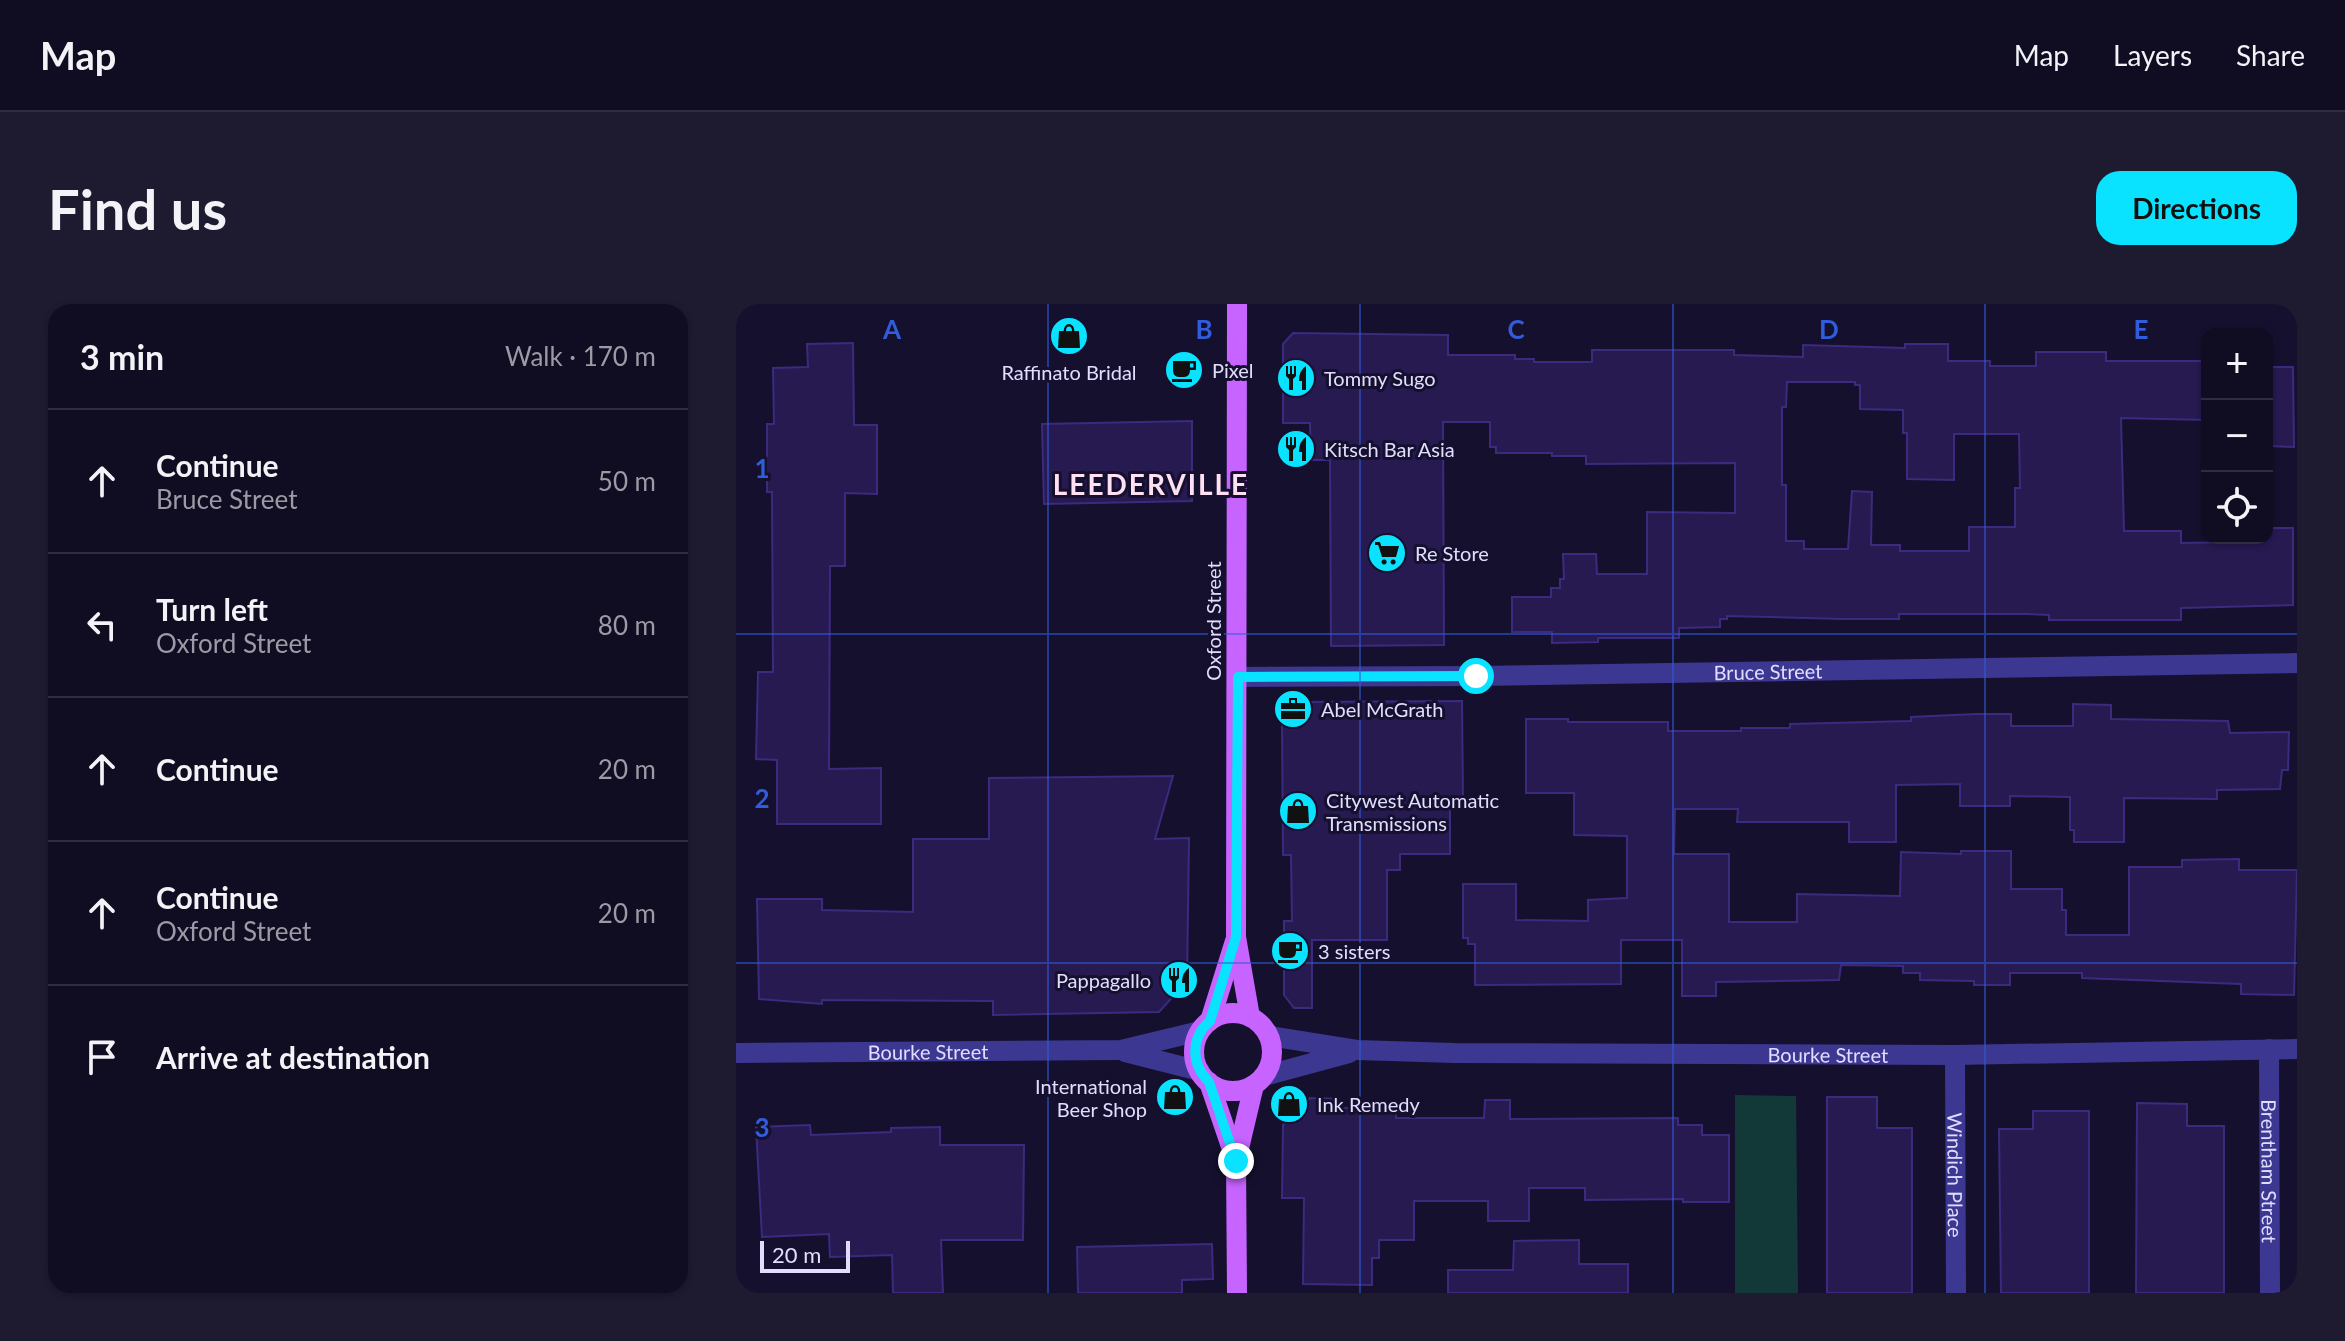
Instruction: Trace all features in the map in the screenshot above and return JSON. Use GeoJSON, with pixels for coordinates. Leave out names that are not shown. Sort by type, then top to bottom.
{"type":"FeatureCollection","features":[{"type":"Feature","properties":{"kind":"main road","name":"Oxford Street"},"geometry":{"type":"LineString","coordinates":[[1237,304],[1236,937],[1250,1017]]}},
{"type":"Feature","properties":{"kind":"main road","name":"Oxford Street"},"geometry":{"type":"LineString","coordinates":[[1205,1026],[1236,937]]}},
{"type":"Feature","properties":{"kind":"main road"},"geometry":{"type":"LineString","coordinates":[[1236,1161],[1194,1051],[1205,1026],[1229,1013],[1250,1017],[1261,1025],[1269,1036],[1272,1056],[1259,1080],[1236,1161],[1237,1293]]}},
{"type":"Feature","properties":{"kind":"main road"},"geometry":{"type":"LineString","coordinates":[[1204,1077],[1231,1091],[1259,1080]]}},
{"type":"Feature","properties":{"kind":"street","name":"Bruce Street"},"geometry":{"type":"LineString","coordinates":[[1238,677],[2297,663]]}},
{"type":"Feature","properties":{"kind":"street","name":"Bourke Street"},"geometry":{"type":"LineString","coordinates":[[736,1053],[1121,1050],[1205,1026]]}},
{"type":"Feature","properties":{"kind":"street","name":"Bourke Street"},"geometry":{"type":"LineString","coordinates":[[1269,1036],[1357,1050],[1955,1055],[2297,1049]]}},
{"type":"Feature","properties":{"kind":"street","name":"Brentham Street"},"geometry":{"type":"LineString","coordinates":[[2269,1049],[2270,1293]]}},
{"type":"Feature","properties":{"kind":"street","name":"Bourke Street"},"geometry":{"type":"LineString","coordinates":[[1121,1050],[1204,1077]]}},
{"type":"Feature","properties":{"kind":"street","name":"Bourke Street"},"geometry":{"type":"LineString","coordinates":[[1259,1080],[1357,1050]]}},
{"type":"Feature","properties":{"kind":"street","name":"Windich Place"},"geometry":{"type":"LineString","coordinates":[[1955,1055],[1956,1293]]}},
{"type":"Feature","properties":{"kind":"green space"},"geometry":{"type":"Polygon","coordinates":[[[1735,1095],[1796,1096],[1798,1293],[1735,1293],[1735,1095]]]}},
{"type":"Feature","properties":{"kind":"building"},"geometry":{"type":"Polygon","coordinates":[[[1293,333],[1448,335],[1448,355],[1515,355],[1515,359],[1534,359],[1534,362],[1592,362],[1592,350],[1734,350],[1734,355],[1803,357],[1803,345],[1905,348],[1905,344],[1948,344],[1948,361],[1990,361],[1990,366],[2036,366],[2036,352],[2106,352],[2106,361],[2201,361],[2201,420],[2121,418],[2124,531],[2181,531],[2181,543],[2273,544],[2273,528],[2293,528],[2293,605],[2181,608],[2181,620],[2049,620],[2049,615],[2027,614],[1899,614],[1899,619],[1727,616],[1727,619],[1720,619],[1720,627],[1679,628],[1679,638],[1598,638],[1598,642],[1552,643],[1552,632],[1512,632],[1512,597],[1551,597],[1551,588],[1560,588],[1560,579],[1564,579],[1563,554],[1596,554],[1597,574],[1647,574],[1647,512],[1735,513],[1735,463],[1586,464],[1586,456],[1496,453],[1496,447],[1490,447],[1490,422],[1443,422],[1444,645],[1331,646],[1330,460],[1311,460],[1310,423],[1283,423],[1283,344],[1293,333]],[[1787,382],[1786,407],[1782,407],[1786,541],[1804,541],[1804,549],[1848,549],[1852,491],[1872,492],[1871,545],[1900,545],[1900,551],[1969,551],[1969,527],[2015,527],[2015,488],[2020,488],[2019,434],[1954,434],[1954,480],[1907,479],[1907,433],[1903,433],[1903,410],[1860,409],[1860,385],[1855,385],[1855,382],[1787,382]]]}},
{"type":"Feature","properties":{"kind":"building"},"geometry":{"type":"Polygon","coordinates":[[[853,343],[854,425],[877,425],[877,494],[845,493],[845,566],[830,566],[829,769],[881,768],[881,824],[777,824],[777,760],[756,759],[758,672],[773,672],[772,492],[767,492],[767,424],[774,424],[773,368],[808,367],[807,344],[853,343]]]}},
{"type":"Feature","properties":{"kind":"building"},"geometry":{"type":"Polygon","coordinates":[[[2273,367],[2293,367],[2294,447],[2273,446],[2273,367]]]}},
{"type":"Feature","properties":{"kind":"building"},"geometry":{"type":"Polygon","coordinates":[[[1192,421],[1192,501],[1044,504],[1042,424],[1192,421]]]}},
{"type":"Feature","properties":{"kind":"building"},"geometry":{"type":"Polygon","coordinates":[[[1462,701],[1463,801],[1450,801],[1450,854],[1400,854],[1400,870],[1387,870],[1387,940],[1312,940],[1312,1008],[1294,1008],[1284,995],[1284,921],[1292,921],[1291,855],[1283,855],[1282,718],[1295,702],[1462,701]]]}},
{"type":"Feature","properties":{"kind":"building"},"geometry":{"type":"Polygon","coordinates":[[[2073,704],[2111,705],[2111,719],[2228,721],[2230,733],[2289,732],[2288,770],[2282,770],[2280,789],[2217,790],[2217,799],[2124,798],[2124,842],[2074,842],[2074,830],[2070,830],[2070,797],[2010,796],[2010,806],[1960,806],[1960,784],[1896,785],[1896,842],[1849,842],[1849,822],[1737,822],[1738,809],[1675,809],[1674,854],[1729,854],[1729,922],[1797,922],[1797,894],[1900,896],[1901,852],[1961,854],[1961,851],[2011,851],[2011,889],[2062,889],[2066,935],[2129,935],[2129,867],[2182,867],[2182,860],[2239,859],[2239,870],[2297,870],[2294,995],[2241,994],[2241,984],[2082,978],[2082,973],[2010,973],[2010,985],[1974,985],[1974,981],[1920,980],[1920,973],[1903,973],[1903,966],[1841,965],[1839,980],[1716,982],[1716,996],[1682,996],[1682,940],[1621,940],[1621,984],[1475,985],[1475,944],[1468,944],[1468,938],[1463,938],[1463,884],[1516,884],[1516,920],[1588,921],[1588,900],[1627,898],[1627,836],[1574,835],[1574,793],[1526,793],[1526,719],[1668,722],[1668,731],[1741,731],[1741,728],[1790,728],[1790,724],[1911,721],[1911,717],[2011,714],[2011,726],[2073,726],[2073,704]]]}},
{"type":"Feature","properties":{"kind":"building"},"geometry":{"type":"Polygon","coordinates":[[[1173,776],[1155,839],[1189,838],[1187,981],[1159,1012],[993,1015],[993,1001],[822,1000],[822,1004],[759,999],[757,899],[822,899],[822,910],[913,912],[913,839],[989,839],[989,778],[1173,776]]]}},
{"type":"Feature","properties":{"kind":"building"},"geometry":{"type":"Polygon","coordinates":[[[1827,1097],[1877,1097],[1877,1128],[1912,1128],[1912,1293],[1827,1293],[1827,1097]]]}},
{"type":"Feature","properties":{"kind":"building"},"geometry":{"type":"Polygon","coordinates":[[[1310,1098],[1339,1099],[1339,1108],[1396,1108],[1396,1118],[1484,1118],[1485,1100],[1510,1100],[1510,1119],[1678,1118],[1678,1125],[1702,1125],[1702,1135],[1729,1135],[1729,1202],[1585,1200],[1585,1188],[1529,1188],[1529,1221],[1488,1221],[1488,1201],[1414,1201],[1414,1240],[1379,1240],[1379,1258],[1372,1258],[1372,1285],[1303,1284],[1304,1198],[1282,1198],[1283,1125],[1310,1098]]]}},
{"type":"Feature","properties":{"kind":"building"},"geometry":{"type":"Polygon","coordinates":[[[2137,1103],[2187,1104],[2187,1126],[2224,1126],[2224,1293],[2136,1293],[2137,1103]]]}},
{"type":"Feature","properties":{"kind":"building"},"geometry":{"type":"Polygon","coordinates":[[[2033,1111],[2089,1111],[2089,1293],[2001,1293],[1999,1129],[2033,1129],[2033,1111]]]}},
{"type":"Feature","properties":{"kind":"building"},"geometry":{"type":"Polygon","coordinates":[[[810,1125],[811,1135],[940,1127],[940,1145],[1024,1145],[1023,1240],[941,1240],[943,1293],[893,1293],[892,1255],[830,1257],[829,1234],[762,1237],[756,1127],[810,1125]]]}},
{"type":"Feature","properties":{"kind":"building"},"geometry":{"type":"Polygon","coordinates":[[[1579,1240],[1579,1264],[1628,1264],[1628,1293],[1448,1293],[1448,1270],[1513,1270],[1514,1241],[1579,1240]]]}},
{"type":"Feature","properties":{"kind":"building"},"geometry":{"type":"Polygon","coordinates":[[[1212,1244],[1213,1279],[1182,1280],[1182,1293],[1078,1293],[1077,1247],[1212,1244]]]}},
{"type":"Feature","properties":{"kind":"place","name":"Raffinato Bridal"},"geometry":{"type":"Point","coordinates":[1069,336]}},
{"type":"Feature","properties":{"kind":"place","name":"Pixel"},"geometry":{"type":"Point","coordinates":[1184,370]}},
{"type":"Feature","properties":{"kind":"place","name":"Tommy Sugo"},"geometry":{"type":"Point","coordinates":[1296,378]}},
{"type":"Feature","properties":{"kind":"place","name":"Kitsch Bar Asia"},"geometry":{"type":"Point","coordinates":[1296,449]}},
{"type":"Feature","properties":{"kind":"place","name":"Re Store"},"geometry":{"type":"Point","coordinates":[1387,553]}},
{"type":"Feature","properties":{"kind":"place","name":"Abel McGrath"},"geometry":{"type":"Point","coordinates":[1293,709]}},
{"type":"Feature","properties":{"kind":"place","name":"Citywest Automatic Transmissions"},"geometry":{"type":"Point","coordinates":[1298,811]}},
{"type":"Feature","properties":{"kind":"place","name":"3 sisters"},"geometry":{"type":"Point","coordinates":[1290,951]}},
{"type":"Feature","properties":{"kind":"place","name":"Pappagallo"},"geometry":{"type":"Point","coordinates":[1179,980]}},
{"type":"Feature","properties":{"kind":"place","name":"International Beer Shop"},"geometry":{"type":"Point","coordinates":[1175,1097]}},
{"type":"Feature","properties":{"kind":"place","name":"Ink Remedy"},"geometry":{"type":"Point","coordinates":[1289,1104]}},
{"type":"Feature","properties":{"kind":"district","name":"LEEDERVILLE"},"geometry":{"type":"Point","coordinates":[1151,484]}},
{"type":"Feature","properties":{"kind":"route"},"geometry":{"type":"LineString","coordinates":[[1236,1161],[1209,1082],[1200,1071],[1194,1051],[1200,1031],[1210,1021],[1236,937],[1238,677],[1476,676]]}}]}
